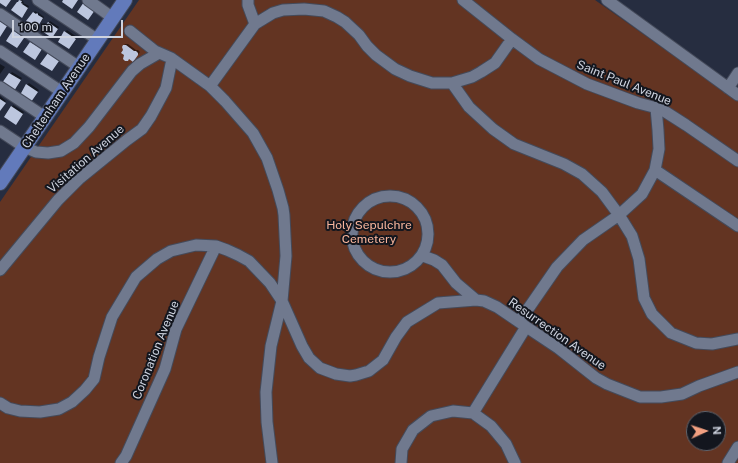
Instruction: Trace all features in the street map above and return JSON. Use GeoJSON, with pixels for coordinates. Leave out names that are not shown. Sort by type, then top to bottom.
{"type":"FeatureCollection","features":[{"type":"Feature","properties":{"kind":"main road","name":"Cheltenham Avenue"},"geometry":{"type":"LineString","coordinates":[[1,180],[125,0]]}},
{"type":"Feature","properties":{"kind":"street"},"geometry":{"type":"LineString","coordinates":[[38,0],[98,40]]}},
{"type":"Feature","properties":{"kind":"street"},"geometry":{"type":"LineString","coordinates":[[88,0],[113,18]]}},
{"type":"Feature","properties":{"kind":"street"},"geometry":{"type":"LineString","coordinates":[[248,0],[248,5],[255,24]]}},
{"type":"Feature","properties":{"kind":"street","name":"Saint Paul Avenue"},"geometry":{"type":"LineString","coordinates":[[463,0],[512,40],[540,59],[587,84],[661,110],[686,125],[738,161]]}},
{"type":"Feature","properties":{"kind":"street"},"geometry":{"type":"LineString","coordinates":[[607,0],[738,95]]}},
{"type":"Feature","properties":{"kind":"street"},"geometry":{"type":"LineString","coordinates":[[210,86],[255,24],[273,13],[283,10],[298,9],[324,12],[345,22],[359,35],[376,55],[395,69],[410,76],[432,83],[452,83],[472,77],[495,63],[512,40]]}},
{"type":"Feature","properties":{"kind":"street"},"geometry":{"type":"LineString","coordinates":[[0,14],[79,68]]}},
{"type":"Feature","properties":{"kind":"street"},"geometry":{"type":"LineString","coordinates":[[130,31],[154,51],[172,59],[210,86],[225,101],[253,134],[267,158],[278,190],[283,208],[286,249],[282,301],[270,346],[266,392],[267,422],[272,463]]}},
{"type":"Feature","properties":{"kind":"street"},"geometry":{"type":"LineString","coordinates":[[0,51],[62,92]]}},
{"type":"Feature","properties":{"kind":"street"},"geometry":{"type":"LineString","coordinates":[[0,131],[24,147],[36,152],[48,153],[61,151],[74,143],[89,127],[132,70],[159,53]]}},
{"type":"Feature","properties":{"kind":"street","name":"Visitation Avenue"},"geometry":{"type":"LineString","coordinates":[[0,270],[58,200],[80,179],[127,140],[142,130],[166,88],[172,59]]}},
{"type":"Feature","properties":{"kind":"street"},"geometry":{"type":"LineString","coordinates":[[728,88],[738,73]]}},
{"type":"Feature","properties":{"kind":"street"},"geometry":{"type":"LineString","coordinates":[[452,83],[469,107],[493,129],[514,144],[564,164],[582,174],[602,192],[632,236],[639,259],[644,298],[652,314],[671,332],[696,343],[712,344],[738,339]]}},
{"type":"Feature","properties":{"kind":"street"},"geometry":{"type":"LineString","coordinates":[[0,87],[45,117]]}},
{"type":"Feature","properties":{"kind":"street"},"geometry":{"type":"LineString","coordinates":[[473,413],[522,324],[557,267],[583,240],[619,215],[642,194],[655,170],[659,149],[656,108]]}},
{"type":"Feature","properties":{"kind":"street"},"geometry":{"type":"LineString","coordinates":[[655,170],[738,226]]}},
{"type":"Feature","properties":{"kind":"street"},"geometry":{"type":"LineString","coordinates":[[389,196],[401,197],[412,202],[421,210],[429,233],[428,245],[422,256],[413,266],[401,272],[388,273],[375,270],[364,262],[356,252],[352,239],[353,225],[358,213],[366,204],[377,198],[389,196]]}},
{"type":"Feature","properties":{"kind":"street"},"geometry":{"type":"LineString","coordinates":[[0,403],[8,408],[20,411],[40,412],[59,409],[72,402],[94,379],[99,357],[112,317],[136,277],[157,259],[171,251],[196,245],[216,246],[249,261],[270,283],[282,301],[309,358],[320,368],[336,374],[350,376],[369,371],[383,360],[396,337],[407,322],[438,303],[476,300]]}},
{"type":"Feature","properties":{"kind":"street","name":"Coronation Avenue"},"geometry":{"type":"LineString","coordinates":[[121,463],[126,456],[165,369],[176,329],[216,246]]}},
{"type":"Feature","properties":{"kind":"street"},"geometry":{"type":"LineString","coordinates":[[422,256],[430,258],[442,265],[456,283],[476,300]]}},
{"type":"Feature","properties":{"kind":"street","name":"Resurrection Avenue"},"geometry":{"type":"LineString","coordinates":[[476,300],[484,301],[497,307],[558,348],[596,378],[607,384],[640,396],[660,397],[682,394],[737,373]]}},
{"type":"Feature","properties":{"kind":"street"},"geometry":{"type":"LineString","coordinates":[[401,463],[402,449],[413,430],[431,416],[453,411],[473,413],[491,426],[506,444],[515,463]]}},
{"type":"Feature","properties":{"kind":"street"},"geometry":{"type":"LineString","coordinates":[[728,463],[738,447]]}},
{"type":"Feature","properties":{"kind":"green space","name":"Holy Sepulchre Cemetery"},"geometry":{"type":"Polygon","coordinates":[[[139,0],[595,0],[738,101],[738,463],[0,463],[0,202],[139,0]]]}},
{"type":"Feature","properties":{"kind":"building"},"geometry":{"type":"Polygon","coordinates":[[[0,0],[11,0],[6,7],[0,3],[0,0]]]}},
{"type":"Feature","properties":{"kind":"building"},"geometry":{"type":"Polygon","coordinates":[[[19,0],[22,1],[21,3],[28,8],[22,18],[11,10],[19,0]]]}},
{"type":"Feature","properties":{"kind":"building"},"geometry":{"type":"Polygon","coordinates":[[[63,0],[78,0],[72,9],[62,2],[63,0]]]}},
{"type":"Feature","properties":{"kind":"building"},"geometry":{"type":"Polygon","coordinates":[[[84,2],[95,10],[88,20],[77,12],[84,2]]]}},
{"type":"Feature","properties":{"kind":"building"},"geometry":{"type":"Polygon","coordinates":[[[33,12],[36,14],[37,13],[43,18],[37,28],[26,21],[33,12]]]}},
{"type":"Feature","properties":{"kind":"building"},"geometry":{"type":"Polygon","coordinates":[[[0,21],[7,26],[0,37],[0,21]]]}},
{"type":"Feature","properties":{"kind":"building"},"geometry":{"type":"Polygon","coordinates":[[[48,22],[58,29],[52,38],[42,31],[48,22]]]}},
{"type":"Feature","properties":{"kind":"building"},"geometry":{"type":"Polygon","coordinates":[[[13,30],[24,38],[17,48],[6,41],[13,30]]]}},
{"type":"Feature","properties":{"kind":"building"},"geometry":{"type":"Polygon","coordinates":[[[64,31],[76,39],[69,49],[58,42],[64,31]]]}},
{"type":"Feature","properties":{"kind":"building"},"geometry":{"type":"Polygon","coordinates":[[[30,42],[42,49],[35,60],[23,52],[30,42]]]}},
{"type":"Feature","properties":{"kind":"building"},"geometry":{"type":"Polygon","coordinates":[[[123,45],[126,45],[138,53],[133,62],[129,59],[128,61],[125,61],[123,59],[124,55],[121,53],[123,50],[123,45]]]}},
{"type":"Feature","properties":{"kind":"building"},"geometry":{"type":"Polygon","coordinates":[[[48,53],[59,61],[52,71],[40,64],[48,53]]]}},
{"type":"Feature","properties":{"kind":"building"},"geometry":{"type":"Polygon","coordinates":[[[9,73],[21,80],[14,91],[2,83],[9,73]]]}},
{"type":"Feature","properties":{"kind":"building"},"geometry":{"type":"Polygon","coordinates":[[[26,84],[38,92],[31,102],[20,95],[26,84]]]}},
{"type":"Feature","properties":{"kind":"building"},"geometry":{"type":"Polygon","coordinates":[[[0,99],[6,103],[0,111],[0,99]]]}},
{"type":"Feature","properties":{"kind":"building"},"geometry":{"type":"Polygon","coordinates":[[[11,106],[23,114],[16,125],[4,117],[11,106]]]}}]}
